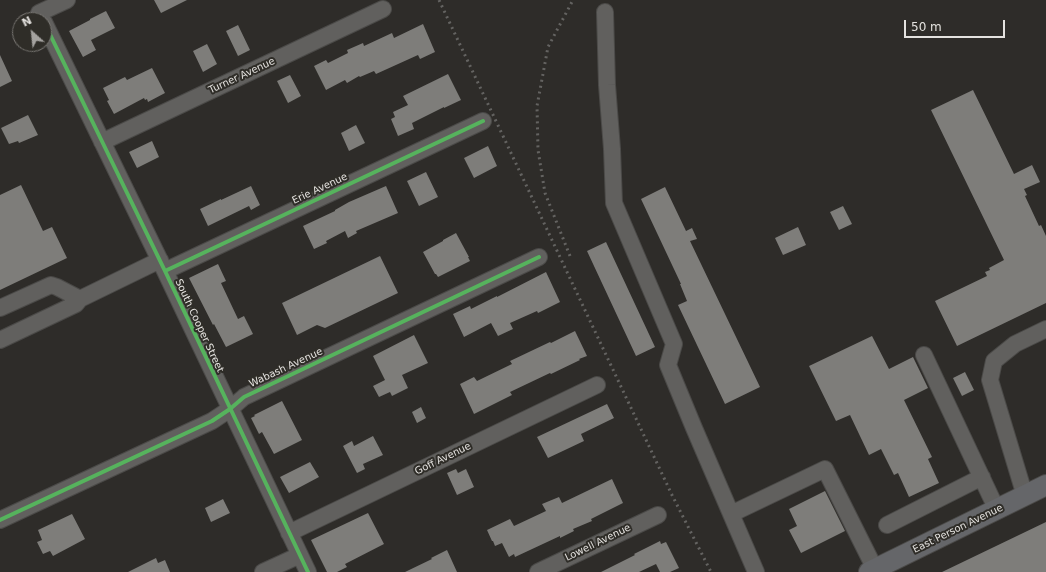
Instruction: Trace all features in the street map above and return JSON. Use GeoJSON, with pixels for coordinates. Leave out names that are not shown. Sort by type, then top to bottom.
{"type":"FeatureCollection","features":[{"type":"Feature","properties":{"kind":"main road","name":"East Person Avenue"},"geometry":{"type":"LineString","coordinates":[[872,571],[895,566],[1046,485]]}},
{"type":"Feature","properties":{"kind":"street"},"geometry":{"type":"LineString","coordinates":[[44,12],[67,0]]}},
{"type":"Feature","properties":{"kind":"street","name":"Turner Avenue"},"geometry":{"type":"LineString","coordinates":[[102,142],[383,9]]}},
{"type":"Feature","properties":{"kind":"street"},"geometry":{"type":"LineString","coordinates":[[605,12],[607,85],[614,203],[674,344],[668,365],[756,572]]}},
{"type":"Feature","properties":{"kind":"street","name":"South Cooper Street"},"geometry":{"type":"LineString","coordinates":[[52,39],[308,572]]}},
{"type":"Feature","properties":{"kind":"street","name":"Erie Avenue"},"geometry":{"type":"LineString","coordinates":[[0,340],[76,304],[80,299],[162,266],[482,121]]}},
{"type":"Feature","properties":{"kind":"street","name":"Wabash Avenue"},"geometry":{"type":"LineString","coordinates":[[0,520],[212,421],[244,397],[539,257]]}},
{"type":"Feature","properties":{"kind":"street"},"geometry":{"type":"LineString","coordinates":[[0,308],[51,285],[80,299]]}},
{"type":"Feature","properties":{"kind":"street"},"geometry":{"type":"LineString","coordinates":[[1025,496],[990,380],[994,361],[1015,344],[1046,329]]}},
{"type":"Feature","properties":{"kind":"street"},"geometry":{"type":"LineString","coordinates":[[924,355],[997,510]]}},
{"type":"Feature","properties":{"kind":"street","name":"Goff Avenue"},"geometry":{"type":"LineString","coordinates":[[290,533],[597,385]]}},
{"type":"Feature","properties":{"kind":"street"},"geometry":{"type":"LineString","coordinates":[[731,514],[826,469],[872,571]]}},
{"type":"Feature","properties":{"kind":"street"},"geometry":{"type":"LineString","coordinates":[[887,525],[982,477]]}},
{"type":"Feature","properties":{"kind":"street","name":"Lowell Avenue"},"geometry":{"type":"LineString","coordinates":[[538,572],[658,515]]}},
{"type":"Feature","properties":{"kind":"street"},"geometry":{"type":"LineString","coordinates":[[263,572],[300,555]]}},
{"type":"Feature","properties":{"kind":"building"},"geometry":{"type":"Polygon","coordinates":[[[154,0],[187,0],[161,13],[154,0]]]}},
{"type":"Feature","properties":{"kind":"building"},"geometry":{"type":"Polygon","coordinates":[[[106,11],[115,28],[91,40],[96,50],[83,57],[69,31],[106,11]]]}},
{"type":"Feature","properties":{"kind":"building"},"geometry":{"type":"Polygon","coordinates":[[[423,24],[435,52],[420,59],[418,55],[376,74],[374,71],[360,77],[359,76],[347,83],[345,80],[326,90],[314,66],[326,60],[328,63],[348,53],[347,50],[363,43],[364,46],[392,33],[394,38],[423,24]]]}},
{"type":"Feature","properties":{"kind":"building"},"geometry":{"type":"Polygon","coordinates":[[[238,25],[250,50],[238,56],[226,31],[238,25]]]}},
{"type":"Feature","properties":{"kind":"building"},"geometry":{"type":"Polygon","coordinates":[[[207,44],[217,64],[203,72],[193,51],[207,44]]]}},
{"type":"Feature","properties":{"kind":"building"},"geometry":{"type":"Polygon","coordinates":[[[0,55],[12,81],[0,87],[0,55]]]}},
{"type":"Feature","properties":{"kind":"building"},"geometry":{"type":"Polygon","coordinates":[[[152,68],[165,93],[148,102],[147,99],[145,100],[144,98],[114,114],[107,101],[109,100],[103,88],[125,77],[127,80],[152,68]]]}},
{"type":"Feature","properties":{"kind":"building"},"geometry":{"type":"Polygon","coordinates":[[[448,74],[461,100],[412,123],[414,129],[398,136],[391,119],[395,117],[393,112],[408,105],[403,96],[448,74]]]}},
{"type":"Feature","properties":{"kind":"building"},"geometry":{"type":"Polygon","coordinates":[[[290,75],[301,96],[288,103],[277,81],[290,75]]]}},
{"type":"Feature","properties":{"kind":"building"},"geometry":{"type":"Polygon","coordinates":[[[973,90],[1014,174],[1032,165],[1040,182],[1024,189],[1027,195],[1025,196],[1039,226],[1041,225],[1046,236],[1046,303],[957,346],[935,301],[987,276],[985,272],[990,270],[989,268],[1004,260],[931,110],[973,90]]]}},
{"type":"Feature","properties":{"kind":"building"},"geometry":{"type":"Polygon","coordinates":[[[28,115],[38,135],[19,143],[18,141],[9,144],[1,128],[28,115]]]}},
{"type":"Feature","properties":{"kind":"building"},"geometry":{"type":"Polygon","coordinates":[[[356,125],[365,143],[349,151],[341,133],[356,125]]]}},
{"type":"Feature","properties":{"kind":"building"},"geometry":{"type":"Polygon","coordinates":[[[152,141],[159,157],[137,168],[129,152],[152,141]]]}},
{"type":"Feature","properties":{"kind":"building"},"geometry":{"type":"Polygon","coordinates":[[[488,146],[497,166],[474,178],[464,158],[488,146]]]}},
{"type":"Feature","properties":{"kind":"building"},"geometry":{"type":"Polygon","coordinates":[[[426,172],[438,197],[419,206],[407,181],[426,172]]]}},
{"type":"Feature","properties":{"kind":"building"},"geometry":{"type":"Polygon","coordinates":[[[21,185],[43,231],[52,227],[67,258],[0,290],[0,195],[21,185]]]}},
{"type":"Feature","properties":{"kind":"building"},"geometry":{"type":"Polygon","coordinates":[[[251,186],[260,205],[251,210],[249,206],[208,226],[200,209],[251,186]]]}},
{"type":"Feature","properties":{"kind":"building"},"geometry":{"type":"Polygon","coordinates":[[[386,186],[398,213],[356,231],[357,233],[348,238],[345,231],[326,241],[327,243],[314,249],[303,226],[335,211],[349,202],[386,186]]]}},
{"type":"Feature","properties":{"kind":"building"},"geometry":{"type":"Polygon","coordinates":[[[665,187],[686,231],[692,228],[697,239],[690,241],[760,387],[725,404],[678,305],[687,301],[681,284],[641,199],[665,187]]]}},
{"type":"Feature","properties":{"kind":"building"},"geometry":{"type":"Polygon","coordinates":[[[843,206],[852,224],[839,230],[830,212],[843,206]]]}},
{"type":"Feature","properties":{"kind":"building"},"geometry":{"type":"Polygon","coordinates":[[[798,227],[806,245],[783,255],[775,238],[798,227]]]}},
{"type":"Feature","properties":{"kind":"building"},"geometry":{"type":"Polygon","coordinates":[[[456,233],[470,261],[438,277],[423,252],[456,233]]]}},
{"type":"Feature","properties":{"kind":"building"},"geometry":{"type":"Polygon","coordinates":[[[606,242],[655,347],[636,356],[587,251],[606,242]]]}},
{"type":"Feature","properties":{"kind":"building"},"geometry":{"type":"Polygon","coordinates":[[[380,256],[398,293],[325,328],[317,325],[297,335],[282,303],[380,256]]]}},
{"type":"Feature","properties":{"kind":"building"},"geometry":{"type":"Polygon","coordinates":[[[218,264],[226,281],[221,283],[238,319],[244,316],[253,334],[226,347],[189,278],[218,264]]]}},
{"type":"Feature","properties":{"kind":"building"},"geometry":{"type":"Polygon","coordinates":[[[546,272],[560,302],[538,313],[537,311],[510,323],[513,329],[498,336],[491,323],[464,337],[453,314],[470,306],[471,309],[546,272]]]}},
{"type":"Feature","properties":{"kind":"building"},"geometry":{"type":"Polygon","coordinates":[[[575,331],[587,356],[510,392],[512,395],[474,414],[460,384],[474,377],[477,381],[512,364],[510,361],[575,331]]]}},
{"type":"Feature","properties":{"kind":"building"},"geometry":{"type":"Polygon","coordinates":[[[414,335],[428,363],[402,375],[408,388],[392,396],[390,392],[379,397],[373,386],[385,380],[373,356],[414,335]]]}},
{"type":"Feature","properties":{"kind":"building"},"geometry":{"type":"Polygon","coordinates":[[[872,336],[889,369],[913,357],[928,388],[904,400],[932,457],[928,459],[939,483],[909,497],[898,473],[894,475],[881,449],[869,455],[850,415],[836,421],[809,366],[872,336]]]}},
{"type":"Feature","properties":{"kind":"building"},"geometry":{"type":"Polygon","coordinates":[[[965,372],[974,390],[962,396],[953,378],[965,372]]]}},
{"type":"Feature","properties":{"kind":"building"},"geometry":{"type":"Polygon","coordinates":[[[282,401],[302,440],[274,454],[262,432],[259,434],[251,418],[282,401]]]}},
{"type":"Feature","properties":{"kind":"building"},"geometry":{"type":"Polygon","coordinates":[[[607,404],[614,418],[581,434],[584,441],[548,458],[537,437],[607,404]]]}},
{"type":"Feature","properties":{"kind":"building"},"geometry":{"type":"Polygon","coordinates":[[[421,407],[426,418],[417,423],[412,412],[421,407]]]}},
{"type":"Feature","properties":{"kind":"building"},"geometry":{"type":"Polygon","coordinates":[[[373,436],[383,455],[363,464],[365,469],[357,473],[343,446],[352,441],[354,446],[373,436]]]}},
{"type":"Feature","properties":{"kind":"building"},"geometry":{"type":"Polygon","coordinates":[[[310,462],[319,477],[289,493],[280,477],[310,462]]]}},
{"type":"Feature","properties":{"kind":"building"},"geometry":{"type":"Polygon","coordinates":[[[456,469],[458,473],[466,469],[474,487],[457,495],[447,473],[456,469]]]}},
{"type":"Feature","properties":{"kind":"building"},"geometry":{"type":"Polygon","coordinates":[[[612,479],[623,503],[591,519],[592,521],[573,529],[574,531],[515,557],[514,554],[509,557],[502,543],[495,546],[492,541],[487,530],[510,519],[514,526],[546,511],[542,504],[559,497],[562,503],[612,479]]]}},
{"type":"Feature","properties":{"kind":"building"},"geometry":{"type":"Polygon","coordinates":[[[825,491],[845,531],[801,553],[789,530],[797,526],[789,509],[825,491]]]}},
{"type":"Feature","properties":{"kind":"building"},"geometry":{"type":"Polygon","coordinates":[[[223,499],[230,513],[211,522],[205,508],[223,499]]]}},
{"type":"Feature","properties":{"kind":"building"},"geometry":{"type":"Polygon","coordinates":[[[368,513],[384,544],[345,564],[347,567],[337,572],[327,572],[311,540],[368,513]]]}},
{"type":"Feature","properties":{"kind":"building"},"geometry":{"type":"Polygon","coordinates":[[[72,514],[85,539],[53,556],[50,551],[43,554],[37,542],[42,540],[38,530],[72,514]]]}},
{"type":"Feature","properties":{"kind":"building"},"geometry":{"type":"Polygon","coordinates":[[[1046,522],[1046,572],[942,572],[1046,522]]]}},
{"type":"Feature","properties":{"kind":"building"},"geometry":{"type":"Polygon","coordinates":[[[660,541],[661,544],[666,542],[679,568],[670,572],[660,572],[656,564],[639,572],[601,572],[635,555],[634,554],[660,541]]]}},
{"type":"Feature","properties":{"kind":"building"},"geometry":{"type":"Polygon","coordinates":[[[447,550],[457,572],[405,572],[432,559],[431,558],[447,550]]]}},
{"type":"Feature","properties":{"kind":"building"},"geometry":{"type":"Polygon","coordinates":[[[156,558],[158,563],[165,560],[170,572],[128,572],[156,558]]]}},
{"type":"Feature","properties":{"kind":"railway"},"geometry":{"type":"LineString","coordinates":[[439,0],[672,495],[711,572]]}},
{"type":"Feature","properties":{"kind":"railway"},"geometry":{"type":"LineString","coordinates":[[570,256],[545,193],[538,150],[537,106],[548,47],[573,0]]}},
{"type":"Feature","properties":{"kind":"cycle path"},"geometry":{"type":"LineString","coordinates":[[52,38],[165,271],[308,572]]}},
{"type":"Feature","properties":{"kind":"cycle path"},"geometry":{"type":"LineString","coordinates":[[165,271],[483,121]]}},
{"type":"Feature","properties":{"kind":"cycle path"},"geometry":{"type":"LineString","coordinates":[[0,520],[212,421],[244,397],[539,257]]}}]}
